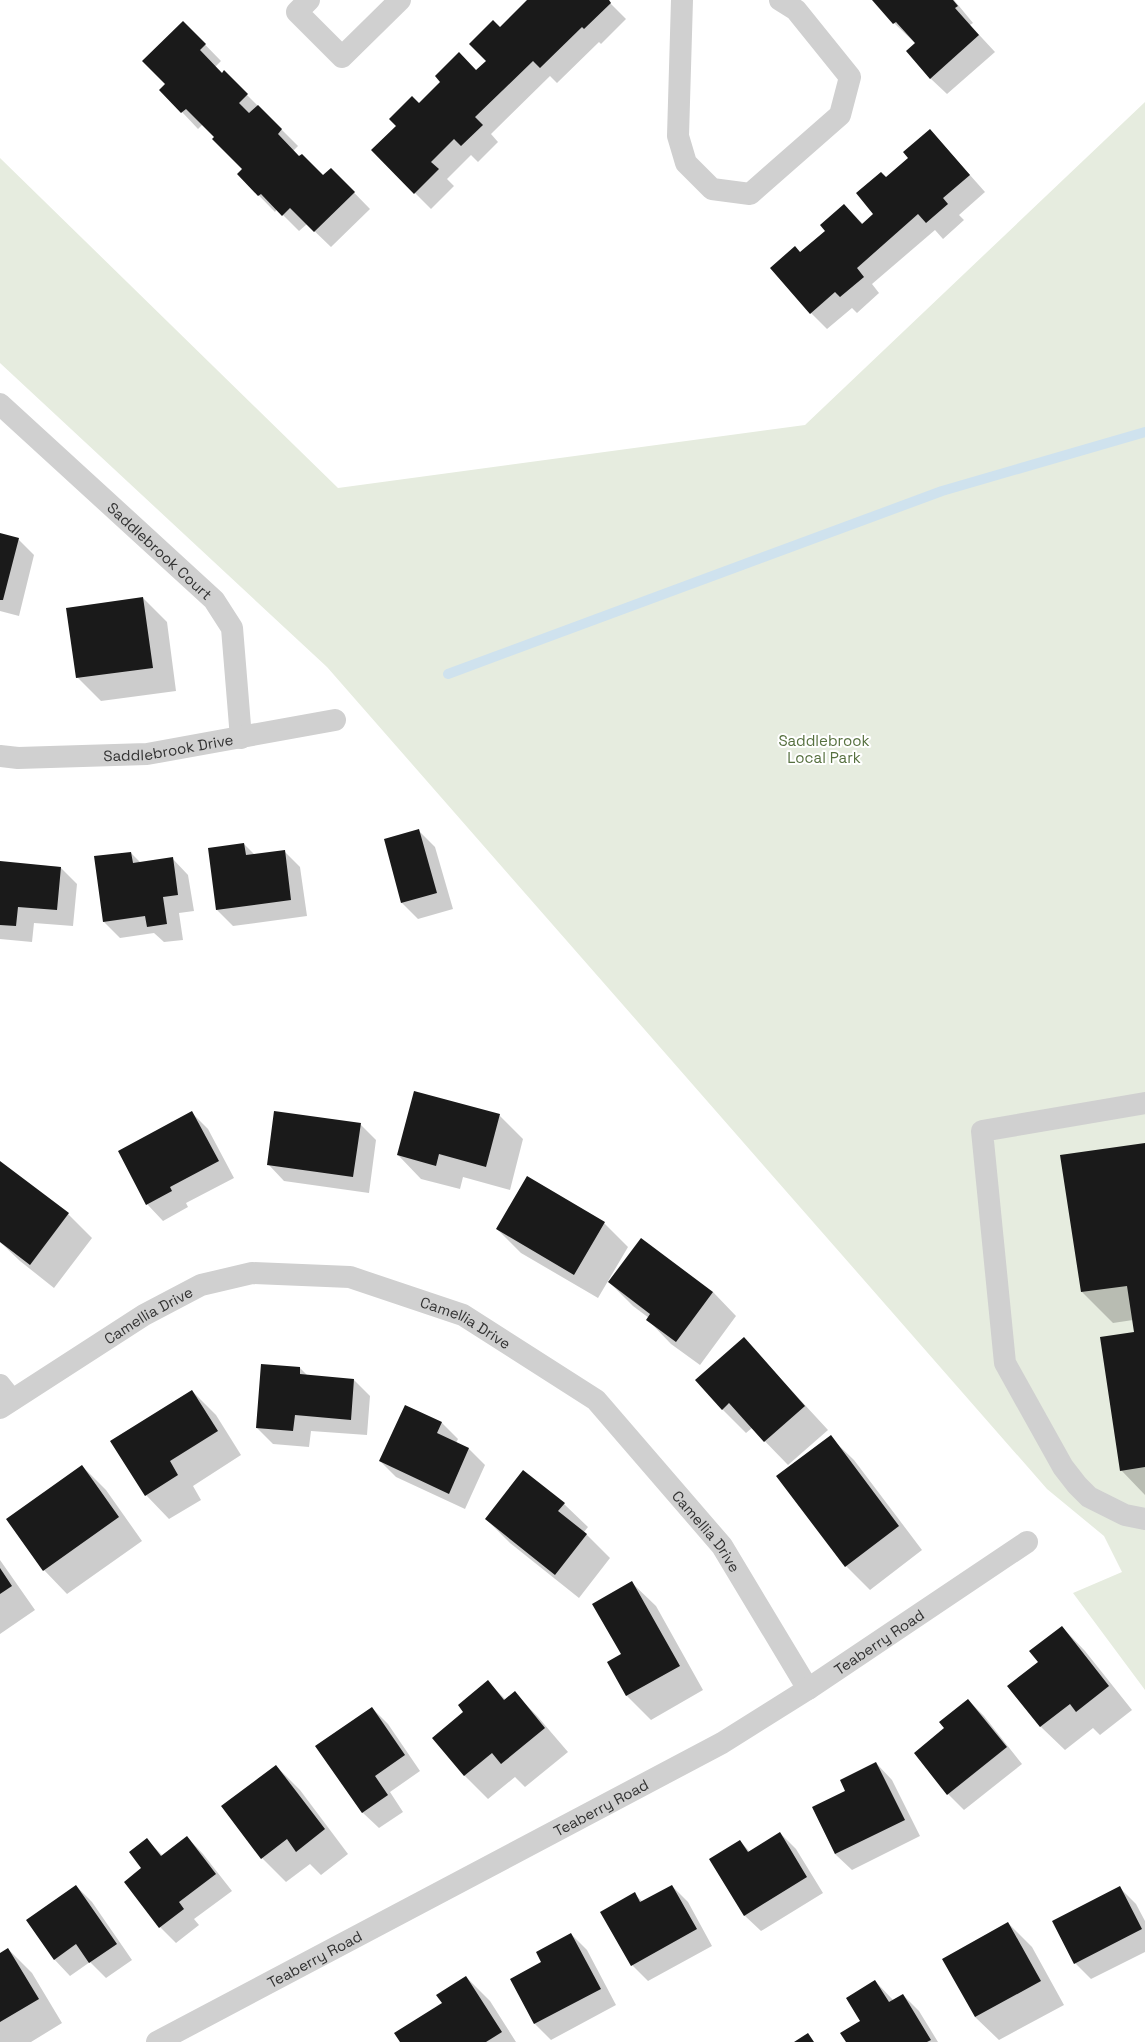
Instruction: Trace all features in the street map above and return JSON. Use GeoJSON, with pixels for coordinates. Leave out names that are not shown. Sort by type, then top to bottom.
{"type":"FeatureCollection","features":[{"type":"Feature","properties":{"kind":"street"},"geometry":{"type":"LineString","coordinates":[[309,0],[297,12],[342,57],[400,0]]}},
{"type":"Feature","properties":{"kind":"street"},"geometry":{"type":"LineString","coordinates":[[682,0],[678,136],[686,163],[712,189],[750,194],[840,115],[850,76],[796,10],[780,0]]}},
{"type":"Feature","properties":{"kind":"street","name":"Saddlebrook Court"},"geometry":{"type":"LineString","coordinates":[[0,404],[214,600],[232,628],[241,738]]}},
{"type":"Feature","properties":{"kind":"street","name":"Saddlebrook Drive"},"geometry":{"type":"LineString","coordinates":[[0,756],[18,758],[148,754],[335,720]]}},
{"type":"Feature","properties":{"kind":"street"},"geometry":{"type":"LineString","coordinates":[[1145,1103],[982,1131],[1005,1363],[1063,1467],[1089,1498],[1126,1515],[1145,1519]]}},
{"type":"Feature","properties":{"kind":"street","name":"Camellia Drive"},"geometry":{"type":"LineString","coordinates":[[4,1397],[144,1314],[201,1285],[252,1273],[350,1277],[463,1315],[596,1400],[722,1546],[808,1689]]}},
{"type":"Feature","properties":{"kind":"street","name":"Teaberry Road"},"geometry":{"type":"LineString","coordinates":[[157,2042],[715,1746],[808,1689],[1027,1542]]}},
{"type":"Feature","properties":{"kind":"green space","name":"Saddlebrook Local Park"},"geometry":{"type":"Polygon","coordinates":[[[1145,102],[1145,1690],[1073,1593],[1122,1572],[1104,1536],[1047,1489],[327,667],[0,363],[0,158],[338,488],[805,425],[1145,102]]]}},
{"type":"Feature","properties":{"kind":"building"},"geometry":{"type":"Polygon","coordinates":[[[527,0],[609,0],[611,3],[584,29],[582,27],[540,68],[533,61],[475,117],[483,125],[461,146],[454,139],[431,162],[439,169],[414,194],[371,150],[396,126],[389,119],[412,96],[419,103],[440,82],[435,76],[459,52],[476,70],[486,61],[469,44],[493,20],[500,27],[527,0]]]}},
{"type":"Feature","properties":{"kind":"building"},"geometry":{"type":"Polygon","coordinates":[[[872,0],[953,0],[958,6],[955,8],[979,35],[930,79],[906,51],[915,43],[896,22],[893,24],[872,0]]]}},
{"type":"Feature","properties":{"kind":"building"},"geometry":{"type":"Polygon","coordinates":[[[183,21],[206,44],[200,50],[222,73],[224,70],[248,94],[239,103],[249,113],[258,105],[282,129],[278,134],[299,156],[302,154],[323,175],[331,168],[355,192],[314,232],[290,208],[282,216],[261,194],[258,196],[237,174],[242,169],[212,139],[214,137],[186,109],[181,113],[159,90],[165,84],[142,61],[183,21]]]}},
{"type":"Feature","properties":{"kind":"building"},"geometry":{"type":"Polygon","coordinates":[[[930,129],[970,175],[943,198],[948,204],[926,223],[918,214],[857,268],[864,277],[840,297],[835,292],[810,314],[770,268],[795,246],[800,252],[825,231],[820,225],[844,204],[862,224],[873,214],[856,193],[881,172],[886,177],[908,158],[903,152],[930,129]]]}},
{"type":"Feature","properties":{"kind":"building"},"geometry":{"type":"Polygon","coordinates":[[[0,533],[19,538],[3,600],[0,600],[0,533]]]}},
{"type":"Feature","properties":{"kind":"building"},"geometry":{"type":"Polygon","coordinates":[[[143,597],[153,668],[76,678],[66,608],[143,597]]]}},
{"type":"Feature","properties":{"kind":"building"},"geometry":{"type":"Polygon","coordinates":[[[419,829],[437,893],[401,903],[384,839],[419,829]]]}},
{"type":"Feature","properties":{"kind":"building"},"geometry":{"type":"Polygon","coordinates":[[[244,843],[246,855],[285,850],[291,900],[216,910],[208,848],[244,843]]]}},
{"type":"Feature","properties":{"kind":"building"},"geometry":{"type":"Polygon","coordinates":[[[131,852],[133,863],[173,857],[178,895],[163,897],[167,924],[147,927],[145,916],[103,922],[94,856],[131,852]]]}},
{"type":"Feature","properties":{"kind":"building"},"geometry":{"type":"Polygon","coordinates":[[[0,861],[61,867],[57,910],[18,907],[16,926],[0,925],[0,861]]]}},
{"type":"Feature","properties":{"kind":"building"},"geometry":{"type":"Polygon","coordinates":[[[414,1091],[500,1114],[486,1167],[439,1154],[436,1166],[397,1155],[414,1091]]]}},
{"type":"Feature","properties":{"kind":"building"},"geometry":{"type":"Polygon","coordinates":[[[192,1111],[219,1161],[170,1187],[172,1191],[146,1205],[118,1151],[192,1111]]]}},
{"type":"Feature","properties":{"kind":"building"},"geometry":{"type":"Polygon","coordinates":[[[274,1111],[361,1123],[353,1177],[267,1165],[274,1111]]]}},
{"type":"Feature","properties":{"kind":"building"},"geometry":{"type":"Polygon","coordinates":[[[1145,1143],[1145,1467],[1120,1471],[1100,1337],[1134,1332],[1127,1286],[1081,1292],[1060,1155],[1145,1143]]]}},
{"type":"Feature","properties":{"kind":"building"},"geometry":{"type":"Polygon","coordinates":[[[0,1161],[69,1213],[30,1265],[0,1242],[0,1161]]]}},
{"type":"Feature","properties":{"kind":"building"},"geometry":{"type":"Polygon","coordinates":[[[527,1176],[605,1222],[574,1275],[496,1229],[527,1176]]]}},
{"type":"Feature","properties":{"kind":"building"},"geometry":{"type":"Polygon","coordinates":[[[641,1238],[713,1292],[676,1342],[646,1320],[650,1314],[608,1282],[641,1238]]]}},
{"type":"Feature","properties":{"kind":"building"},"geometry":{"type":"Polygon","coordinates":[[[744,1337],[805,1406],[764,1442],[729,1403],[722,1410],[695,1380],[744,1337]]]}},
{"type":"Feature","properties":{"kind":"building"},"geometry":{"type":"Polygon","coordinates":[[[261,1364],[300,1367],[300,1374],[354,1379],[351,1420],[295,1415],[293,1431],[256,1428],[261,1364]]]}},
{"type":"Feature","properties":{"kind":"building"},"geometry":{"type":"Polygon","coordinates":[[[192,1390],[218,1431],[170,1461],[178,1475],[145,1496],[110,1441],[192,1390]]]}},
{"type":"Feature","properties":{"kind":"building"},"geometry":{"type":"Polygon","coordinates":[[[405,1405],[442,1422],[437,1433],[469,1448],[449,1494],[379,1461],[405,1405]]]}},
{"type":"Feature","properties":{"kind":"building"},"geometry":{"type":"Polygon","coordinates":[[[831,1435],[899,1526],[845,1567],[776,1476],[831,1435]]]}},
{"type":"Feature","properties":{"kind":"building"},"geometry":{"type":"Polygon","coordinates":[[[82,1465],[119,1517],[43,1571],[6,1519],[82,1465]]]}},
{"type":"Feature","properties":{"kind":"building"},"geometry":{"type":"Polygon","coordinates":[[[523,1470],[565,1503],[558,1511],[587,1534],[555,1575],[485,1519],[523,1470]]]}},
{"type":"Feature","properties":{"kind":"building"},"geometry":{"type":"Polygon","coordinates":[[[0,1568],[12,1586],[0,1594],[0,1568]]]}},
{"type":"Feature","properties":{"kind":"building"},"geometry":{"type":"Polygon","coordinates":[[[632,1581],[680,1666],[626,1696],[607,1662],[621,1654],[592,1604],[632,1581]]]}},
{"type":"Feature","properties":{"kind":"building"},"geometry":{"type":"Polygon","coordinates":[[[1062,1626],[1109,1686],[1076,1712],[1070,1704],[1040,1727],[1007,1686],[1038,1662],[1029,1651],[1062,1626]]]}},
{"type":"Feature","properties":{"kind":"building"},"geometry":{"type":"Polygon","coordinates":[[[488,1680],[504,1700],[515,1691],[545,1728],[501,1764],[492,1753],[464,1776],[432,1738],[463,1712],[458,1705],[488,1680]]]}},
{"type":"Feature","properties":{"kind":"building"},"geometry":{"type":"Polygon","coordinates":[[[968,1699],[1007,1747],[947,1795],[914,1753],[944,1728],[939,1722],[968,1699]]]}},
{"type":"Feature","properties":{"kind":"building"},"geometry":{"type":"Polygon","coordinates":[[[372,1707],[405,1755],[375,1776],[388,1795],[362,1813],[315,1746],[372,1707]]]}},
{"type":"Feature","properties":{"kind":"building"},"geometry":{"type":"Polygon","coordinates":[[[876,1762],[905,1820],[835,1854],[812,1807],[845,1791],[840,1780],[876,1762]]]}},
{"type":"Feature","properties":{"kind":"building"},"geometry":{"type":"Polygon","coordinates":[[[276,1765],[325,1829],[296,1852],[287,1839],[261,1859],[221,1806],[276,1765]]]}},
{"type":"Feature","properties":{"kind":"building"},"geometry":{"type":"Polygon","coordinates":[[[780,1832],[807,1877],[744,1916],[709,1859],[740,1840],[748,1852],[780,1832]]]}},
{"type":"Feature","properties":{"kind":"building"},"geometry":{"type":"Polygon","coordinates":[[[187,1836],[216,1874],[179,1902],[184,1909],[159,1928],[124,1882],[141,1868],[129,1852],[147,1838],[161,1856],[187,1836]]]}},
{"type":"Feature","properties":{"kind":"building"},"geometry":{"type":"Polygon","coordinates":[[[76,1885],[117,1944],[89,1963],[76,1944],[54,1960],[26,1920],[76,1885]]]}},
{"type":"Feature","properties":{"kind":"building"},"geometry":{"type":"Polygon","coordinates":[[[672,1885],[697,1929],[631,1966],[600,1912],[635,1892],[640,1902],[672,1885]]]}},
{"type":"Feature","properties":{"kind":"building"},"geometry":{"type":"Polygon","coordinates":[[[1120,1886],[1142,1929],[1074,1964],[1052,1921],[1120,1886]]]}},
{"type":"Feature","properties":{"kind":"building"},"geometry":{"type":"Polygon","coordinates":[[[1008,1922],[1041,1981],[975,2017],[942,1959],[1008,1922]]]}},
{"type":"Feature","properties":{"kind":"building"},"geometry":{"type":"Polygon","coordinates":[[[571,1933],[601,1989],[534,2024],[510,1979],[541,1962],[536,1952],[571,1933]]]}},
{"type":"Feature","properties":{"kind":"building"},"geometry":{"type":"Polygon","coordinates":[[[8,1948],[39,1999],[0,2022],[0,1953],[8,1948]]]}},
{"type":"Feature","properties":{"kind":"building"},"geometry":{"type":"Polygon","coordinates":[[[466,1976],[502,2032],[486,2042],[400,2042],[394,2033],[442,2003],[436,1995],[466,1976]]]}},
{"type":"Feature","properties":{"kind":"building"},"geometry":{"type":"Polygon","coordinates":[[[875,1980],[889,2002],[903,1994],[931,2040],[927,2042],[846,2042],[840,2033],[860,2021],[846,1998],[875,1980]]]}},
{"type":"Feature","properties":{"kind":"building"},"geometry":{"type":"Polygon","coordinates":[[[808,2033],[814,2042],[794,2042],[808,2033]]]}},
{"type":"Feature","properties":{"kind":"waterway"},"geometry":{"type":"LineString","coordinates":[[448,674],[942,491],[1145,432]]}}]}
